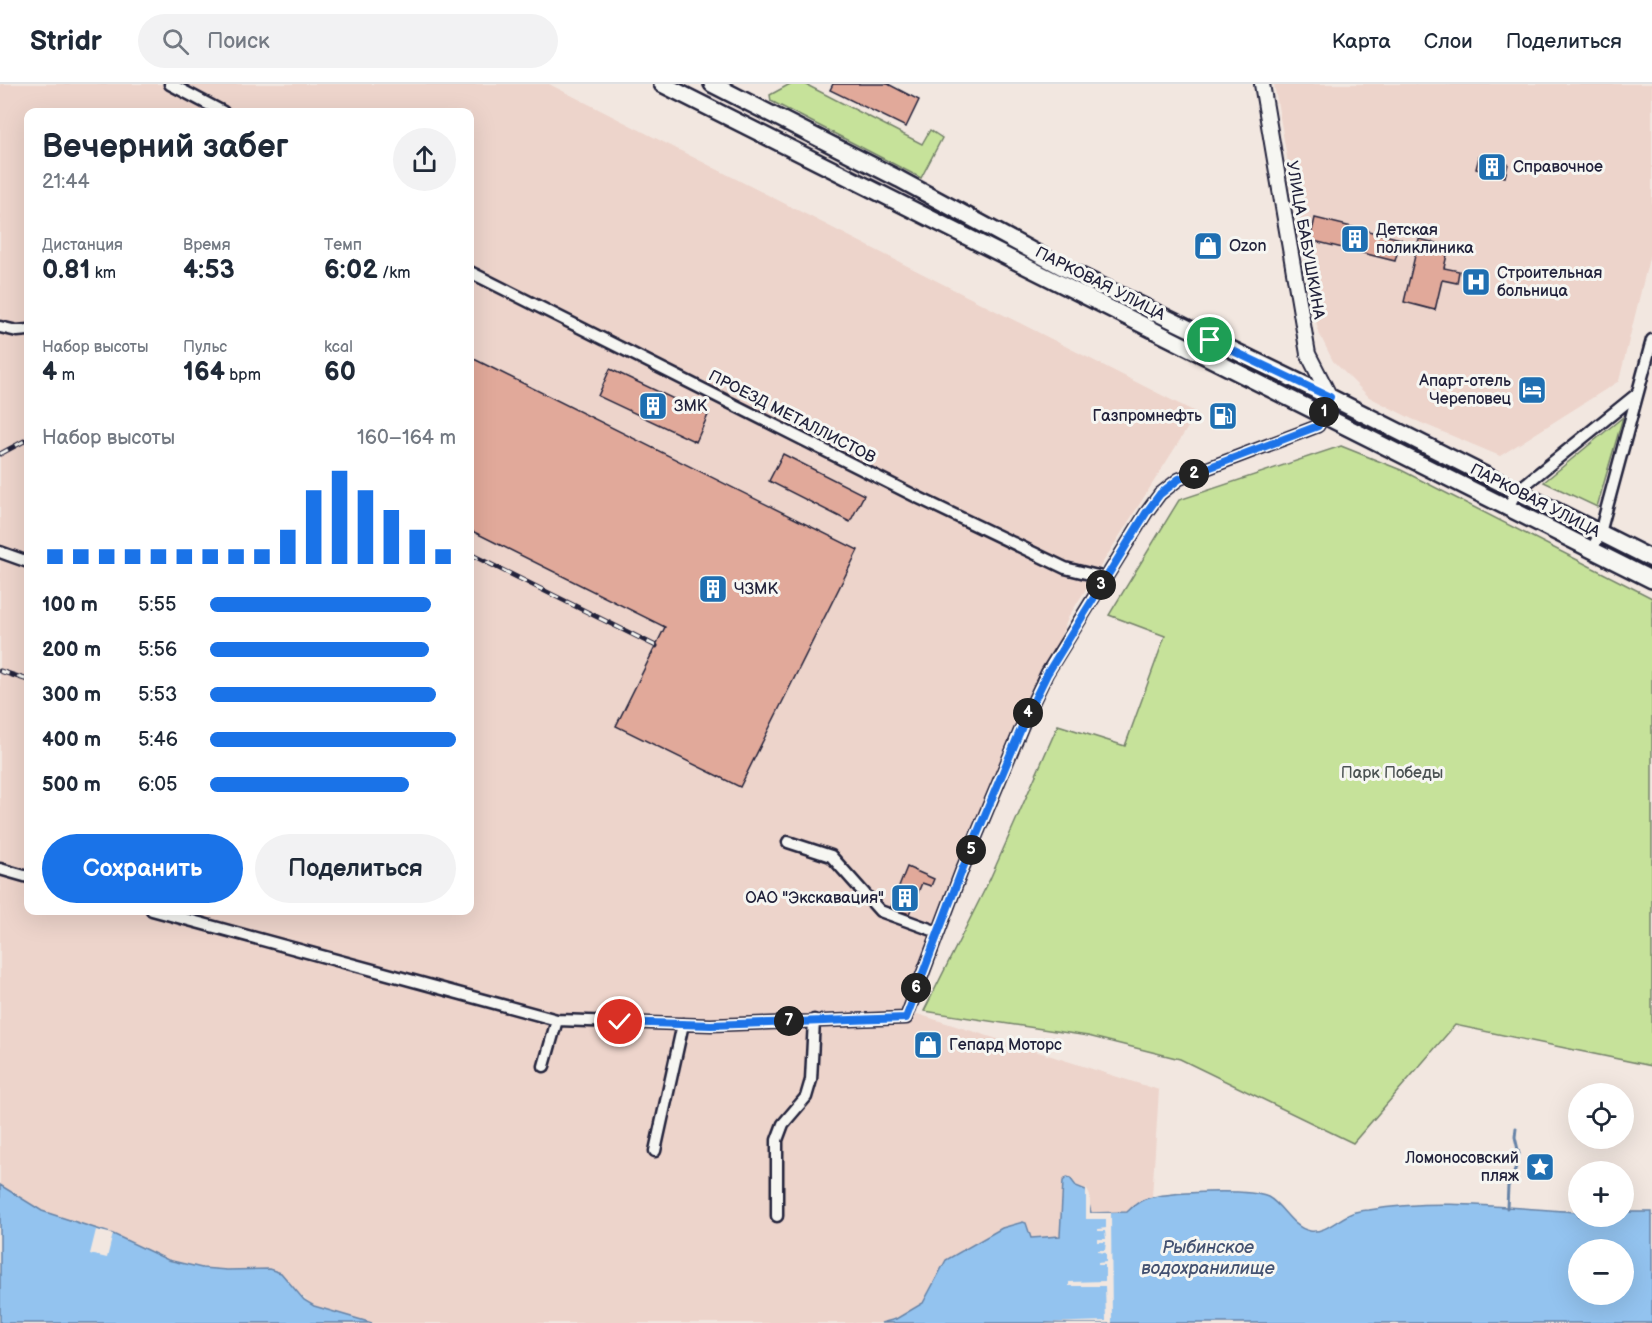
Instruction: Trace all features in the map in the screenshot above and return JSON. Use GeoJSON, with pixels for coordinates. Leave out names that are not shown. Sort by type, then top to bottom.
{"type":"FeatureCollection","features":[{"type":"Feature","properties":{"kind":"main road","name":"ПАРКОВАЯ УЛИЦА"},"geometry":{"type":"LineString","coordinates":[[662,84],[1652,580]]}},
{"type":"Feature","properties":{"kind":"main road","name":"ПАРКОВАЯ УЛИЦА"},"geometry":{"type":"LineString","coordinates":[[712,84],[899,179],[1064,268],[1330,397],[1652,559]]}},
{"type":"Feature","properties":{"kind":"street"},"geometry":{"type":"LineString","coordinates":[[170,84],[216,108]]}},
{"type":"Feature","properties":{"kind":"street","name":"УЛИЦА БАБУШКИНА"},"geometry":{"type":"LineString","coordinates":[[1262,84],[1308,354],[1330,397]]}},
{"type":"Feature","properties":{"kind":"street","name":"ПРОЕЗД МЕТАЛЛИСТОВ"},"geometry":{"type":"LineString","coordinates":[[474,274],[1012,543],[1065,568],[1106,578]]}},
{"type":"Feature","properties":{"kind":"street"},"geometry":{"type":"LineString","coordinates":[[0,327],[24,330]]}},
{"type":"Feature","properties":{"kind":"street"},"geometry":{"type":"LineString","coordinates":[[1592,550],[1600,533],[1652,340]]}},
{"type":"Feature","properties":{"kind":"street"},"geometry":{"type":"LineString","coordinates":[[1509,507],[1517,490],[1637,393]]}},
{"type":"Feature","properties":{"kind":"street"},"geometry":{"type":"LineString","coordinates":[[170,915],[557,1020],[711,1025],[906,1018],[938,932],[1026,717],[1047,674],[1160,494],[1179,479],[1318,426],[1330,397]]}},
{"type":"Feature","properties":{"kind":"street"},"geometry":{"type":"LineString","coordinates":[[0,552],[24,561]]}},
{"type":"Feature","properties":{"kind":"street"},"geometry":{"type":"LineString","coordinates":[[788,842],[831,856],[880,911],[938,932]]}},
{"type":"Feature","properties":{"kind":"street"},"geometry":{"type":"LineString","coordinates":[[0,869],[24,876]]}},
{"type":"Feature","properties":{"kind":"street"},"geometry":{"type":"LineString","coordinates":[[544,1066],[557,1020]]}},
{"type":"Feature","properties":{"kind":"street"},"geometry":{"type":"LineString","coordinates":[[777,1216],[777,1140],[783,1124],[806,1097],[811,1080],[814,1020]]}},
{"type":"Feature","properties":{"kind":"street"},"geometry":{"type":"LineString","coordinates":[[655,1151],[683,1024]]}},
{"type":"Feature","properties":{"kind":"shaded area"},"geometry":{"type":"Polygon","coordinates":[[[0,84],[549,84],[1197,413],[1069,616],[908,1011],[1159,1090],[1152,1197],[1138,1202],[1127,1212],[1090,1213],[1079,1188],[1072,1180],[1063,1181],[1060,1236],[1031,1238],[1016,1223],[1002,1228],[946,1260],[923,1303],[896,1319],[881,1323],[372,1323],[314,1306],[269,1269],[202,1268],[168,1260],[113,1234],[42,1211],[0,1185],[0,84]]]}},
{"type":"Feature","properties":{"kind":"shaded area","name":"Строительная больница"},"geometry":{"type":"Polygon","coordinates":[[[1274,84],[1652,84],[1652,246],[1619,381],[1500,456],[1412,419],[1369,397],[1333,361],[1318,331],[1274,84]]]}},
{"type":"Feature","properties":{"kind":"green space"},"geometry":{"type":"Polygon","coordinates":[[[790,84],[805,84],[922,144],[930,130],[942,138],[921,178],[771,101],[770,95],[790,84]]]}},
{"type":"Feature","properties":{"kind":"green space"},"geometry":{"type":"Polygon","coordinates":[[[1623,417],[1597,507],[1544,482],[1623,417]]]}},
{"type":"Feature","properties":{"kind":"green space","name":"Парк Победы"},"geometry":{"type":"Polygon","coordinates":[[[1341,446],[1401,470],[1652,598],[1652,1066],[1455,1025],[1353,1143],[1180,1059],[1088,1036],[924,1011],[990,879],[1058,725],[1125,746],[1165,636],[1109,615],[1179,500],[1341,446]]]}},
{"type":"Feature","properties":{"kind":"water","name":"Рыбинское водохранилище"},"geometry":{"type":"Polygon","coordinates":[[[1067,1177],[1076,1186],[1086,1190],[1091,1213],[1127,1212],[1145,1199],[1171,1194],[1207,1192],[1258,1194],[1268,1197],[1298,1226],[1310,1231],[1321,1230],[1350,1214],[1395,1206],[1448,1204],[1568,1211],[1568,1227],[1634,1227],[1634,1212],[1652,1212],[1652,1323],[881,1323],[896,1319],[923,1303],[946,1260],[1002,1228],[1023,1222],[1026,1223],[1031,1238],[1060,1236],[1063,1181],[1067,1177]]]}},
{"type":"Feature","properties":{"kind":"water"},"geometry":{"type":"Polygon","coordinates":[[[0,1185],[42,1211],[113,1234],[168,1260],[202,1268],[269,1269],[281,1273],[304,1300],[314,1306],[372,1323],[0,1323],[0,1185]]]}},
{"type":"Feature","properties":{"kind":"pier"},"geometry":{"type":"Polygon","coordinates":[[[1086,1187],[1090,1196],[1090,1213],[1111,1213],[1112,1323],[1045,1323],[1106,1321],[1105,1286],[1069,1286],[1069,1282],[1105,1281],[1105,1265],[1098,1265],[1098,1263],[1106,1262],[1106,1253],[1098,1252],[1098,1250],[1105,1250],[1106,1242],[1097,1242],[1097,1239],[1106,1239],[1105,1231],[1098,1231],[1098,1229],[1106,1228],[1106,1219],[1086,1219],[1086,1187]]]}},
{"type":"Feature","properties":{"kind":"pier"},"geometry":{"type":"Polygon","coordinates":[[[96,1230],[113,1234],[107,1258],[90,1254],[96,1230]]]}},
{"type":"Feature","properties":{"kind":"building"},"geometry":{"type":"Polygon","coordinates":[[[833,84],[888,84],[919,100],[906,127],[830,90],[833,84]]]}},
{"type":"Feature","properties":{"kind":"building","name":"Справочное"},"geometry":{"type":"Polygon","coordinates":[[[1479,157],[1508,164],[1505,177],[1476,169],[1479,157]]]}},
{"type":"Feature","properties":{"kind":"building","name":"Детская поликлиника"},"geometry":{"type":"Polygon","coordinates":[[[1315,218],[1401,239],[1395,261],[1310,240],[1315,218]]]}},
{"type":"Feature","properties":{"kind":"building"},"geometry":{"type":"Polygon","coordinates":[[[1419,239],[1449,246],[1444,268],[1459,271],[1457,283],[1442,280],[1435,310],[1404,302],[1419,239]]]}},
{"type":"Feature","properties":{"kind":"building","name":"ЧЗМК"},"geometry":{"type":"Polygon","coordinates":[[[474,359],[858,550],[740,787],[616,726],[665,627],[474,532],[474,359]]]}},
{"type":"Feature","properties":{"kind":"building","name":"ЗМК"},"geometry":{"type":"Polygon","coordinates":[[[610,369],[708,415],[696,442],[598,396],[610,369]]]}},
{"type":"Feature","properties":{"kind":"building"},"geometry":{"type":"Polygon","coordinates":[[[783,454],[864,495],[850,522],[769,481],[783,454]]]}},
{"type":"Feature","properties":{"kind":"building","name":"ОАО \"Экскавация\""},"geometry":{"type":"Polygon","coordinates":[[[907,867],[934,879],[931,886],[922,883],[909,914],[891,907],[907,867]]]}},
{"type":"Feature","properties":{"kind":"waterway"},"geometry":{"type":"LineString","coordinates":[[1507,1208],[1508,1186],[1512,1181],[1519,1154],[1515,1137],[1516,1128]]}},
{"type":"Feature","properties":{"kind":"railway"},"geometry":{"type":"LineString","coordinates":[[0,454],[24,441]]}},
{"type":"Feature","properties":{"kind":"railway"},"geometry":{"type":"LineString","coordinates":[[474,556],[656,646]]}},
{"type":"Feature","properties":{"kind":"railway"},"geometry":{"type":"LineString","coordinates":[[0,671],[24,679]]}},
{"type":"Feature","properties":{"kind":"place","name":"Справочное"},"geometry":{"type":"Point","coordinates":[1492,167]}},
{"type":"Feature","properties":{"kind":"place","name":"Детская поликлиника"},"geometry":{"type":"Point","coordinates":[1355,239]}},
{"type":"Feature","properties":{"kind":"place","name":"Ozon"},"geometry":{"type":"Point","coordinates":[1208,246]}},
{"type":"Feature","properties":{"kind":"place","name":"Строительная больница"},"geometry":{"type":"Point","coordinates":[1476,282]}},
{"type":"Feature","properties":{"kind":"place","name":"Апарт-отель Череповец"},"geometry":{"type":"Point","coordinates":[1532,390]}},
{"type":"Feature","properties":{"kind":"place","name":"ЗМК"},"geometry":{"type":"Point","coordinates":[653,406]}},
{"type":"Feature","properties":{"kind":"place","name":"Газпромнефть"},"geometry":{"type":"Point","coordinates":[1223,416]}},
{"type":"Feature","properties":{"kind":"place","name":"ЧЗМК"},"geometry":{"type":"Point","coordinates":[713,589]}},
{"type":"Feature","properties":{"kind":"place","name":"ОАО \"Экскавация\""},"geometry":{"type":"Point","coordinates":[905,898]}},
{"type":"Feature","properties":{"kind":"place","name":"Гепард Моторс"},"geometry":{"type":"Point","coordinates":[928,1045]}},
{"type":"Feature","properties":{"kind":"place","name":"Ломоносовский пляж"},"geometry":{"type":"Point","coordinates":[1540,1167]}},
{"type":"Feature","properties":{"kind":"route"},"geometry":{"type":"LineString","coordinates":[[620,1022],[711,1025],[906,1018],[962,870],[1026,717],[1047,674],[1146,513],[1160,494],[1179,479],[1318,426],[1323,416],[1330,397],[1210,340]]}}]}
